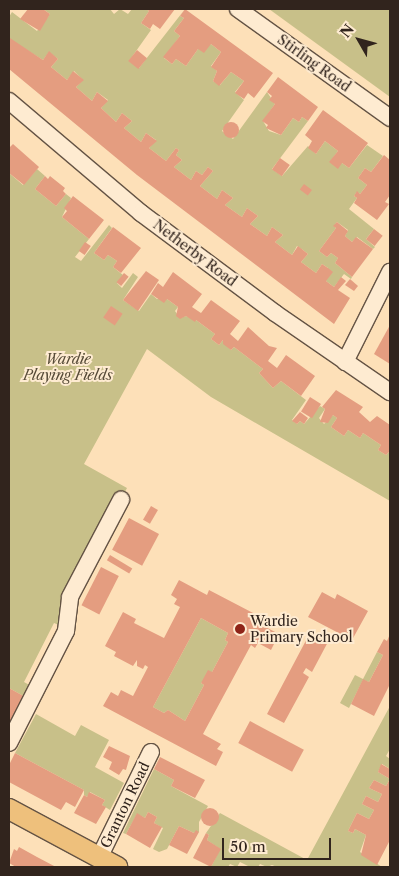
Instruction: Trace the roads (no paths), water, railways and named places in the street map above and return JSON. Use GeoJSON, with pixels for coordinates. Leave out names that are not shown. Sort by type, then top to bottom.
{"type":"FeatureCollection","features":[{"type":"Feature","properties":{"kind":"main road","name":"Granton Road"},"geometry":{"type":"LineString","coordinates":[[9,809],[117,867]]}},
{"type":"Feature","properties":{"kind":"street","name":"Stirling Road"},"geometry":{"type":"LineString","coordinates":[[238,9],[390,118]]}},
{"type":"Feature","properties":{"kind":"street","name":"Netherby Road"},"geometry":{"type":"LineString","coordinates":[[9,101],[141,213],[345,362],[390,392]]}},
{"type":"Feature","properties":{"kind":"street"},"geometry":{"type":"LineString","coordinates":[[345,362],[390,272]]}},
{"type":"Feature","properties":{"kind":"street"},"geometry":{"type":"LineString","coordinates":[[9,743],[66,631],[70,597],[121,500]]}},
{"type":"Feature","properties":{"kind":"street","name":"Granton Road"},"geometry":{"type":"LineString","coordinates":[[99,858],[151,752]]}},
{"type":"Feature","properties":{"kind":"place","name":"Wardie Primary School"},"geometry":{"type":"Point","coordinates":[240,629]}},
{"type":"Feature","properties":{"kind":"park label","name":"Wardie Playing Fields"},"geometry":{"type":"Point","coordinates":[68,368]}}]}
